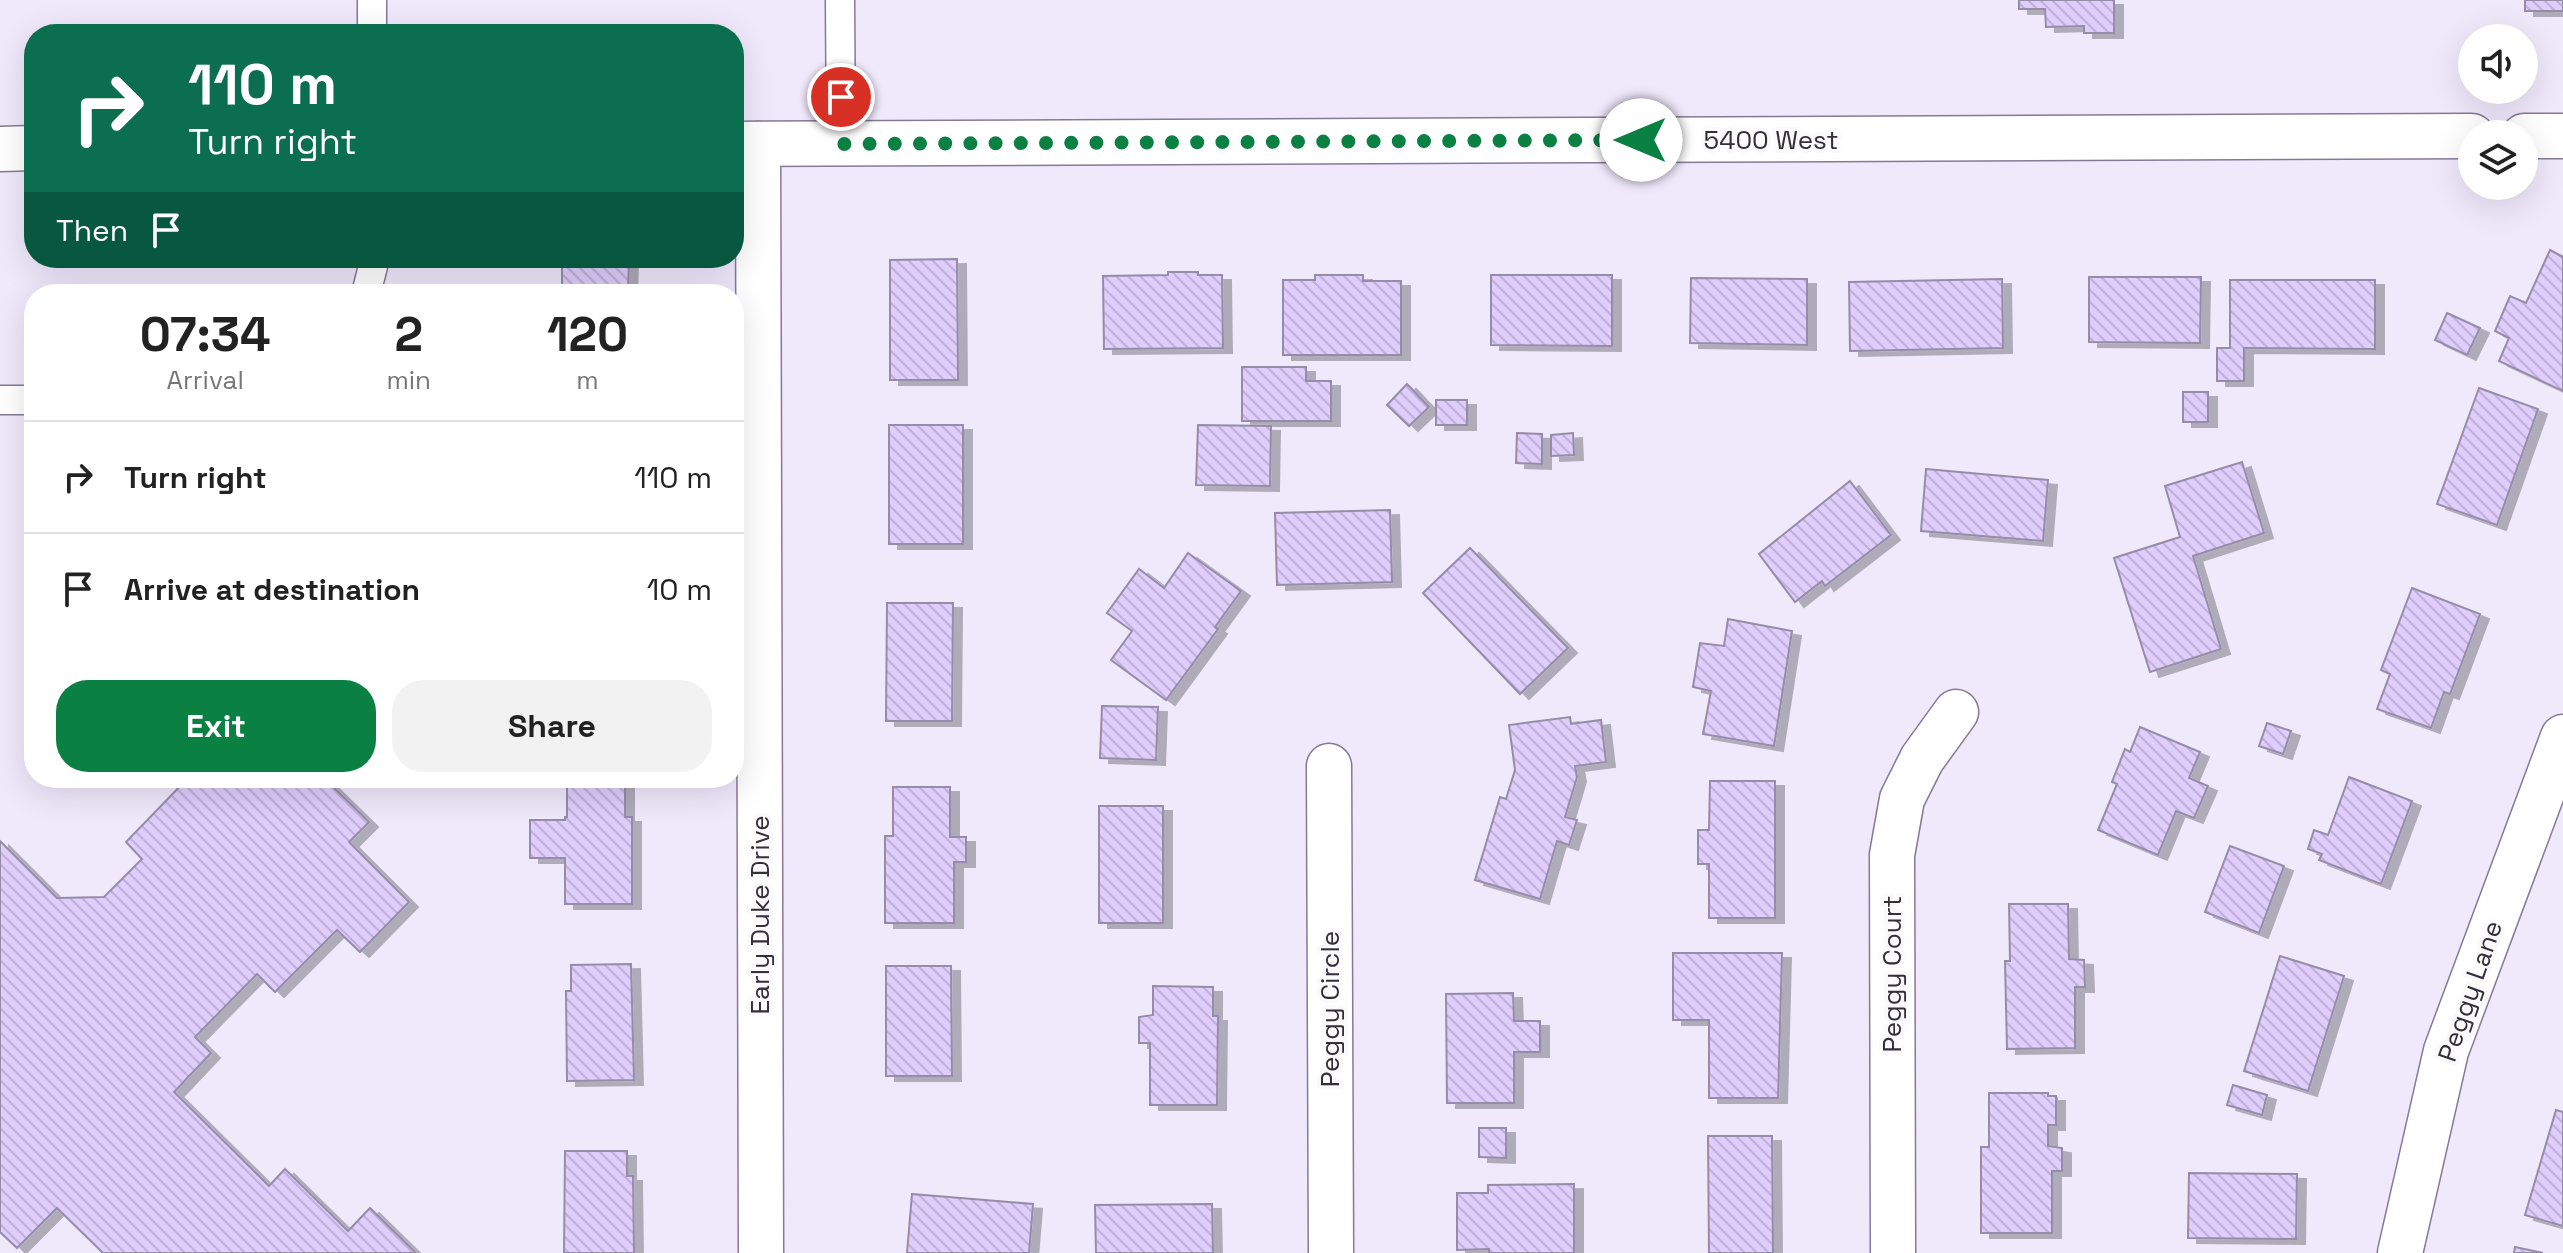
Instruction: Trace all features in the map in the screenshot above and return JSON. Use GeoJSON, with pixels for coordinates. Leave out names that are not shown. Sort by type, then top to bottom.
{"type":"FeatureCollection","features":[{"type":"Feature","properties":{"kind":"street","name":"5400 West"},"geometry":{"type":"LineString","coordinates":[[746,144],[2458,136]]}},
{"type":"Feature","properties":{"kind":"street"},"geometry":{"type":"LineString","coordinates":[[2538,136],[2563,136]]}},
{"type":"Feature","properties":{"kind":"street","name":"Early Duke Drive"},"geometry":{"type":"LineString","coordinates":[[746,144],[761,1253]]}},
{"type":"Feature","properties":{"kind":"street"},"geometry":{"type":"LineString","coordinates":[[0,149],[24,148]]}},
{"type":"Feature","properties":{"kind":"street","name":"Peggy Court"},"geometry":{"type":"LineString","coordinates":[[1893,1253],[1892,855],[1902,799],[1922,759],[1956,712]]}},
{"type":"Feature","properties":{"kind":"street","name":"Peggy Lane"},"geometry":{"type":"LineString","coordinates":[[2400,1253],[2446,1051],[2563,737]]}},
{"type":"Feature","properties":{"kind":"street","name":"Peggy Circle"},"geometry":{"type":"LineString","coordinates":[[1329,766],[1331,1253]]}},
{"type":"Feature","properties":{"kind":"lane"},"geometry":{"type":"LineString","coordinates":[[372,0],[372,24]]}},
{"type":"Feature","properties":{"kind":"lane"},"geometry":{"type":"LineString","coordinates":[[840,0],[841,144]]}},
{"type":"Feature","properties":{"kind":"lane"},"geometry":{"type":"LineString","coordinates":[[0,400],[24,400]]}},
{"type":"Feature","properties":{"kind":"building"},"geometry":{"type":"Polygon","coordinates":[[[2019,0],[2114,0],[2114,33],[2084,33],[2084,26],[2046,27],[2045,9],[2019,9],[2019,0]]]}},
{"type":"Feature","properties":{"kind":"building"},"geometry":{"type":"Polygon","coordinates":[[[2525,0],[2563,0],[2563,11],[2525,11],[2525,0]]]}},
{"type":"Feature","properties":{"kind":"building"},"geometry":{"type":"Polygon","coordinates":[[[2550,250],[2563,257],[2563,391],[2499,361],[2509,338],[2495,331],[2510,296],[2526,303],[2550,250]]]}},
{"type":"Feature","properties":{"kind":"building"},"geometry":{"type":"Polygon","coordinates":[[[957,259],[958,380],[890,380],[890,260],[957,259]]]}},
{"type":"Feature","properties":{"kind":"building"},"geometry":{"type":"Polygon","coordinates":[[[562,268],[629,268],[628,284],[562,284],[562,268]]]}},
{"type":"Feature","properties":{"kind":"building"},"geometry":{"type":"Polygon","coordinates":[[[1168,272],[1222,275],[1223,348],[1104,349],[1103,276],[1168,275],[1168,272]]]}},
{"type":"Feature","properties":{"kind":"building"},"geometry":{"type":"Polygon","coordinates":[[[1315,275],[1363,275],[1363,281],[1401,281],[1401,355],[1283,355],[1283,280],[1315,280],[1315,275]]]}},
{"type":"Feature","properties":{"kind":"building"},"geometry":{"type":"Polygon","coordinates":[[[1491,275],[1612,275],[1612,346],[1491,345],[1491,275]]]}},
{"type":"Feature","properties":{"kind":"building"},"geometry":{"type":"Polygon","coordinates":[[[2089,277],[2201,277],[2200,343],[2089,342],[2089,277]]]}},
{"type":"Feature","properties":{"kind":"building"},"geometry":{"type":"Polygon","coordinates":[[[1691,278],[1807,279],[1807,345],[1690,343],[1691,278]]]}},
{"type":"Feature","properties":{"kind":"building"},"geometry":{"type":"Polygon","coordinates":[[[2002,279],[2003,348],[1850,351],[1849,282],[2002,279]]]}},
{"type":"Feature","properties":{"kind":"building"},"geometry":{"type":"Polygon","coordinates":[[[2230,280],[2375,280],[2375,349],[2244,348],[2244,381],[2217,381],[2217,348],[2230,348],[2230,280]]]}},
{"type":"Feature","properties":{"kind":"building"},"geometry":{"type":"Polygon","coordinates":[[[2447,313],[2480,328],[2467,355],[2435,340],[2447,313]]]}},
{"type":"Feature","properties":{"kind":"building"},"geometry":{"type":"Polygon","coordinates":[[[1242,367],[1306,367],[1306,381],[1331,381],[1331,421],[1242,421],[1242,367]]]}},
{"type":"Feature","properties":{"kind":"building"},"geometry":{"type":"Polygon","coordinates":[[[1407,384],[1429,407],[1409,426],[1387,405],[1407,384]]]}},
{"type":"Feature","properties":{"kind":"building"},"geometry":{"type":"Polygon","coordinates":[[[2479,388],[2538,409],[2497,525],[2437,504],[2479,388]]]}},
{"type":"Feature","properties":{"kind":"building"},"geometry":{"type":"Polygon","coordinates":[[[2183,392],[2208,392],[2208,422],[2183,422],[2183,392]]]}},
{"type":"Feature","properties":{"kind":"building"},"geometry":{"type":"Polygon","coordinates":[[[1436,400],[1467,400],[1467,425],[1436,425],[1436,400]]]}},
{"type":"Feature","properties":{"kind":"building"},"geometry":{"type":"Polygon","coordinates":[[[889,425],[963,425],[963,544],[889,544],[889,425]]]}},
{"type":"Feature","properties":{"kind":"building"},"geometry":{"type":"Polygon","coordinates":[[[1198,425],[1271,426],[1270,486],[1196,485],[1198,425]]]}},
{"type":"Feature","properties":{"kind":"building"},"geometry":{"type":"Polygon","coordinates":[[[1517,433],[1542,434],[1542,464],[1516,463],[1517,433]]]}},
{"type":"Feature","properties":{"kind":"building"},"geometry":{"type":"Polygon","coordinates":[[[1573,433],[1574,455],[1551,456],[1551,435],[1573,433]]]}},
{"type":"Feature","properties":{"kind":"building"},"geometry":{"type":"Polygon","coordinates":[[[2242,462],[2264,533],[2193,556],[2221,649],[2150,672],[2114,558],[2180,537],[2165,486],[2242,462]]]}},
{"type":"Feature","properties":{"kind":"building"},"geometry":{"type":"Polygon","coordinates":[[[1926,469],[2048,480],[2043,541],[1921,531],[1926,469]]]}},
{"type":"Feature","properties":{"kind":"building"},"geometry":{"type":"Polygon","coordinates":[[[1850,481],[1891,535],[1825,586],[1822,581],[1795,602],[1759,554],[1850,481]]]}},
{"type":"Feature","properties":{"kind":"building"},"geometry":{"type":"Polygon","coordinates":[[[1390,510],[1392,582],[1277,585],[1275,513],[1390,510]]]}},
{"type":"Feature","properties":{"kind":"building"},"geometry":{"type":"Polygon","coordinates":[[[1470,548],[1568,648],[1520,694],[1423,593],[1470,548]]]}},
{"type":"Feature","properties":{"kind":"building"},"geometry":{"type":"Polygon","coordinates":[[[1188,553],[1241,591],[1215,627],[1218,629],[1166,700],[1111,660],[1132,631],[1107,613],[1139,569],[1164,588],[1188,553]]]}},
{"type":"Feature","properties":{"kind":"building"},"geometry":{"type":"Polygon","coordinates":[[[2412,588],[2480,614],[2450,694],[2444,692],[2431,728],[2377,709],[2390,674],[2381,670],[2412,588]]]}},
{"type":"Feature","properties":{"kind":"building"},"geometry":{"type":"Polygon","coordinates":[[[887,603],[953,603],[952,721],[886,721],[887,603]]]}},
{"type":"Feature","properties":{"kind":"building"},"geometry":{"type":"Polygon","coordinates":[[[1728,619],[1792,631],[1774,746],[1703,734],[1711,691],[1693,687],[1700,643],[1724,646],[1728,619]]]}},
{"type":"Feature","properties":{"kind":"building"},"geometry":{"type":"Polygon","coordinates":[[[1102,706],[1158,707],[1156,760],[1100,758],[1102,706]]]}},
{"type":"Feature","properties":{"kind":"building"},"geometry":{"type":"Polygon","coordinates":[[[1570,717],[1571,724],[1601,720],[1606,762],[1575,766],[1577,777],[1565,817],[1577,820],[1569,845],[1557,841],[1540,899],[1475,880],[1500,797],[1506,799],[1515,770],[1509,725],[1570,717]]]}},
{"type":"Feature","properties":{"kind":"building"},"geometry":{"type":"Polygon","coordinates":[[[2267,723],[2291,731],[2283,754],[2259,746],[2267,723]]]}},
{"type":"Feature","properties":{"kind":"building"},"geometry":{"type":"Polygon","coordinates":[[[2140,727],[2200,752],[2189,778],[2208,786],[2194,818],[2176,811],[2158,855],[2098,830],[2117,784],[2112,782],[2125,749],[2130,752],[2140,727]]]}},
{"type":"Feature","properties":{"kind":"building"},"geometry":{"type":"Polygon","coordinates":[[[2349,777],[2412,801],[2381,884],[2319,860],[2322,854],[2308,849],[2314,830],[2328,835],[2349,777]]]}},
{"type":"Feature","properties":{"kind":"building"},"geometry":{"type":"Polygon","coordinates":[[[1710,781],[1775,781],[1775,918],[1709,918],[1709,864],[1698,864],[1698,830],[1709,830],[1710,781]]]}},
{"type":"Feature","properties":{"kind":"building"},"geometry":{"type":"Polygon","coordinates":[[[893,787],[950,787],[950,837],[966,837],[966,862],[954,862],[954,923],[885,923],[885,836],[893,836],[893,787]]]}},
{"type":"Feature","properties":{"kind":"building"},"geometry":{"type":"Polygon","coordinates":[[[178,788],[334,788],[369,822],[349,842],[409,902],[360,952],[337,930],[275,992],[257,974],[195,1037],[211,1053],[174,1092],[269,1186],[285,1169],[348,1231],[370,1208],[416,1253],[103,1253],[57,1208],[17,1248],[0,1232],[0,841],[57,898],[104,897],[142,859],[126,842],[178,788]]]}},
{"type":"Feature","properties":{"kind":"building"},"geometry":{"type":"Polygon","coordinates":[[[567,788],[625,788],[625,817],[632,817],[632,904],[565,904],[565,858],[530,858],[530,820],[565,820],[567,788]]]}},
{"type":"Feature","properties":{"kind":"building"},"geometry":{"type":"Polygon","coordinates":[[[1099,806],[1163,806],[1163,923],[1099,923],[1099,806]]]}},
{"type":"Feature","properties":{"kind":"building"},"geometry":{"type":"Polygon","coordinates":[[[2230,846],[2284,866],[2259,933],[2205,912],[2230,846]]]}},
{"type":"Feature","properties":{"kind":"building"},"geometry":{"type":"Polygon","coordinates":[[[2009,904],[2068,904],[2069,959],[2084,960],[2085,987],[2075,987],[2075,1048],[2007,1049],[2005,961],[2010,961],[2009,904]]]}},
{"type":"Feature","properties":{"kind":"building"},"geometry":{"type":"Polygon","coordinates":[[[1673,953],[1782,953],[1778,1098],[1709,1098],[1709,1020],[1673,1020],[1673,953]]]}},
{"type":"Feature","properties":{"kind":"building"},"geometry":{"type":"Polygon","coordinates":[[[2280,956],[2344,976],[2308,1091],[2244,1071],[2280,956]]]}},
{"type":"Feature","properties":{"kind":"building"},"geometry":{"type":"Polygon","coordinates":[[[631,964],[634,1080],[567,1081],[566,991],[571,991],[571,965],[631,964]]]}},
{"type":"Feature","properties":{"kind":"building"},"geometry":{"type":"Polygon","coordinates":[[[886,966],[951,966],[952,1076],[886,1076],[886,966]]]}},
{"type":"Feature","properties":{"kind":"building"},"geometry":{"type":"Polygon","coordinates":[[[1153,986],[1213,987],[1213,1016],[1218,1016],[1217,1105],[1150,1105],[1150,1043],[1139,1043],[1139,1017],[1153,1015],[1153,986]]]}},
{"type":"Feature","properties":{"kind":"building"},"geometry":{"type":"Polygon","coordinates":[[[1513,993],[1514,1021],[1540,1021],[1540,1052],[1514,1052],[1514,1103],[1447,1103],[1446,994],[1513,993]]]}},
{"type":"Feature","properties":{"kind":"building"},"geometry":{"type":"Polygon","coordinates":[[[2233,1085],[2267,1095],[2262,1115],[2227,1105],[2233,1085]]]}},
{"type":"Feature","properties":{"kind":"building"},"geometry":{"type":"Polygon","coordinates":[[[1989,1093],[2048,1093],[2048,1096],[2056,1096],[2056,1125],[2048,1125],[2048,1146],[2062,1148],[2062,1171],[2052,1171],[2052,1233],[1981,1233],[1981,1147],[1989,1147],[1989,1093]]]}},
{"type":"Feature","properties":{"kind":"building"},"geometry":{"type":"Polygon","coordinates":[[[2556,1110],[2563,1112],[2563,1226],[2525,1215],[2556,1110]]]}},
{"type":"Feature","properties":{"kind":"building"},"geometry":{"type":"Polygon","coordinates":[[[1479,1128],[1506,1128],[1506,1158],[1479,1157],[1479,1128]]]}},
{"type":"Feature","properties":{"kind":"building"},"geometry":{"type":"Polygon","coordinates":[[[1708,1136],[1772,1136],[1773,1253],[1709,1253],[1708,1136]]]}},
{"type":"Feature","properties":{"kind":"building"},"geometry":{"type":"Polygon","coordinates":[[[565,1151],[627,1151],[627,1176],[633,1176],[634,1253],[564,1253],[565,1151]]]}},
{"type":"Feature","properties":{"kind":"building"},"geometry":{"type":"Polygon","coordinates":[[[2189,1173],[2297,1174],[2296,1239],[2188,1238],[2189,1173]]]}},
{"type":"Feature","properties":{"kind":"building"},"geometry":{"type":"Polygon","coordinates":[[[1574,1184],[1574,1253],[1457,1250],[1457,1193],[1488,1193],[1488,1185],[1574,1184]]]}},
{"type":"Feature","properties":{"kind":"building"},"geometry":{"type":"Polygon","coordinates":[[[912,1194],[1033,1204],[1029,1253],[907,1253],[912,1194]]]}},
{"type":"Feature","properties":{"kind":"building"},"geometry":{"type":"Polygon","coordinates":[[[1212,1204],[1213,1253],[1096,1253],[1095,1205],[1212,1204]]]}},
{"type":"Feature","properties":{"kind":"building"},"geometry":{"type":"Polygon","coordinates":[[[2515,1247],[2543,1253],[2514,1253],[2515,1247]]]}},
{"type":"Feature","properties":{"kind":"route"},"geometry":{"type":"LineString","coordinates":[[841,97],[841,144],[1641,140]]}}]}
